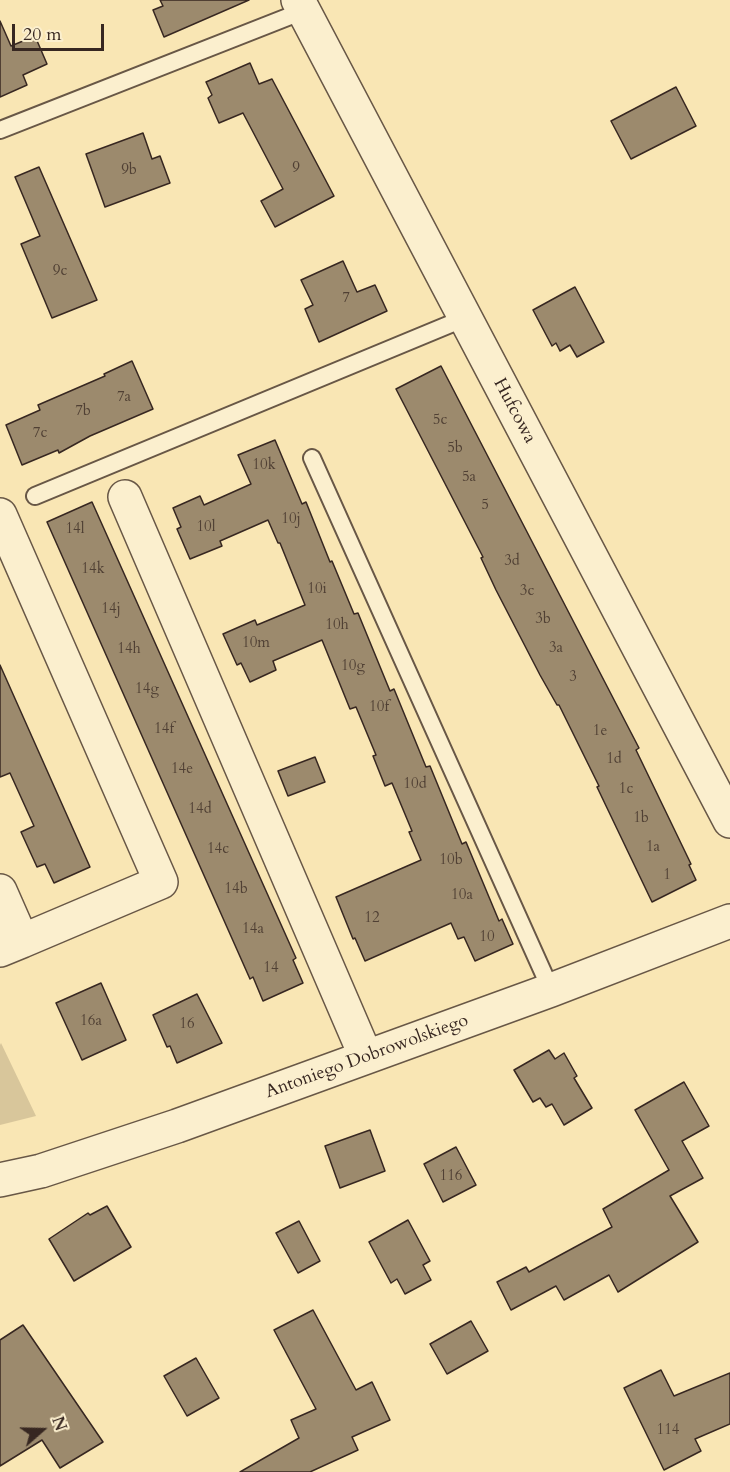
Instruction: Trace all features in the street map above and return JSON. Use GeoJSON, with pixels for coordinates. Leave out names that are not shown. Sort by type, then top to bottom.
{"type":"FeatureCollection","features":[{"type":"Feature","properties":{"kind":"street","name":"Hufcowa"},"geometry":{"type":"LineString","coordinates":[[301,5],[730,821]]}},
{"type":"Feature","properties":{"kind":"street"},"geometry":{"type":"LineString","coordinates":[[125,497],[366,1057]]}},
{"type":"Feature","properties":{"kind":"street"},"geometry":{"type":"LineString","coordinates":[[0,515],[161,882],[11,946],[0,891]]}},
{"type":"Feature","properties":{"kind":"street","name":"Antoniego Dobrowolskiego"},"geometry":{"type":"LineString","coordinates":[[0,1180],[41,1170],[177,1126],[551,990],[730,921]]}},
{"type":"Feature","properties":{"kind":"lane"},"geometry":{"type":"LineString","coordinates":[[0,130],[301,5]]}},
{"type":"Feature","properties":{"kind":"lane"},"geometry":{"type":"LineString","coordinates":[[34,496],[465,318]]}},
{"type":"Feature","properties":{"kind":"lane"},"geometry":{"type":"LineString","coordinates":[[312,458],[551,990]]}},
{"type":"Feature","properties":{"kind":"shaded area"},"geometry":{"type":"Polygon","coordinates":[[[1,1043],[36,1116],[0,1125],[0,1045],[1,1043]]]}},
{"type":"Feature","properties":{"kind":"building"},"geometry":{"type":"Polygon","coordinates":[[[160,0],[249,0],[164,37],[153,10],[163,6],[160,0]]]}},
{"type":"Feature","properties":{"kind":"building"},"geometry":{"type":"Polygon","coordinates":[[[0,21],[11,46],[35,36],[47,64],[23,75],[27,85],[0,97],[0,21]]]}},
{"type":"Feature","properties":{"kind":"building"},"geometry":{"type":"Polygon","coordinates":[[[250,63],[259,84],[272,79],[334,196],[275,227],[261,201],[283,189],[243,113],[219,123],[208,98],[212,95],[206,82],[250,63]]]}},
{"type":"Feature","properties":{"kind":"building"},"geometry":{"type":"Polygon","coordinates":[[[676,87],[696,126],[631,159],[611,121],[676,87]]]}},
{"type":"Feature","properties":{"kind":"building"},"geometry":{"type":"Polygon","coordinates":[[[143,133],[152,159],[160,156],[170,183],[105,207],[86,154],[143,133]]]}},
{"type":"Feature","properties":{"kind":"building"},"geometry":{"type":"Polygon","coordinates":[[[39,167],[97,300],[52,318],[21,244],[40,236],[15,177],[39,167]]]}},
{"type":"Feature","properties":{"kind":"building"},"geometry":{"type":"Polygon","coordinates":[[[343,261],[357,292],[375,285],[387,311],[319,342],[305,309],[313,305],[301,280],[343,261]]]}},
{"type":"Feature","properties":{"kind":"building"},"geometry":{"type":"Polygon","coordinates":[[[575,287],[604,342],[577,357],[570,345],[560,351],[556,343],[552,346],[533,310],[575,287]]]}},
{"type":"Feature","properties":{"kind":"building"},"geometry":{"type":"Polygon","coordinates":[[[132,361],[153,409],[90,436],[59,453],[58,450],[22,465],[6,425],[40,410],[38,405],[105,376],[104,374],[132,361]]]}},
{"type":"Feature","properties":{"kind":"building"},"geometry":{"type":"Polygon","coordinates":[[[441,366],[639,748],[636,750],[691,864],[689,865],[696,880],[652,902],[559,705],[540,675],[496,590],[481,558],[483,557],[396,389],[441,366]]]}},
{"type":"Feature","properties":{"kind":"building"},"geometry":{"type":"Polygon","coordinates":[[[275,440],[302,504],[306,502],[354,614],[358,613],[390,691],[394,689],[426,767],[430,766],[462,844],[466,842],[499,921],[502,919],[513,944],[475,961],[464,937],[458,939],[451,923],[365,961],[355,938],[353,939],[336,897],[421,860],[392,783],[385,786],[373,756],[376,755],[356,707],[350,709],[322,640],[273,661],[276,670],[250,682],[241,663],[237,665],[223,634],[255,620],[257,625],[305,605],[280,543],[268,520],[220,541],[222,546],[190,559],[177,529],[181,527],[173,508],[200,496],[204,505],[251,484],[238,455],[275,440]]]}},
{"type":"Feature","properties":{"kind":"building"},"geometry":{"type":"Polygon","coordinates":[[[92,502],[296,958],[293,960],[303,983],[263,1001],[253,977],[250,979],[47,522],[92,502]]]}},
{"type":"Feature","properties":{"kind":"building"},"geometry":{"type":"Polygon","coordinates":[[[0,665],[90,867],[54,883],[45,864],[37,867],[21,832],[34,826],[10,773],[0,777],[0,665]]]}},
{"type":"Feature","properties":{"kind":"building"},"geometry":{"type":"Polygon","coordinates":[[[315,757],[325,782],[288,796],[278,771],[315,757]]]}},
{"type":"Feature","properties":{"kind":"building"},"geometry":{"type":"Polygon","coordinates":[[[101,983],[126,1040],[82,1060],[56,1003],[101,983]]]}},
{"type":"Feature","properties":{"kind":"building"},"geometry":{"type":"Polygon","coordinates":[[[197,994],[222,1043],[177,1063],[153,1015],[197,994]]]}},
{"type":"Feature","properties":{"kind":"building"},"geometry":{"type":"Polygon","coordinates":[[[549,1050],[555,1059],[564,1053],[577,1076],[574,1078],[592,1108],[564,1125],[552,1104],[546,1107],[540,1098],[533,1102],[514,1070],[549,1050]]]}},
{"type":"Feature","properties":{"kind":"building"},"geometry":{"type":"Polygon","coordinates":[[[684,1082],[709,1126],[682,1141],[703,1178],[670,1196],[698,1242],[618,1292],[609,1275],[564,1300],[556,1286],[511,1310],[497,1282],[526,1267],[529,1272],[612,1227],[603,1209],[669,1170],[635,1110],[684,1082]]]}},
{"type":"Feature","properties":{"kind":"building"},"geometry":{"type":"Polygon","coordinates":[[[370,1130],[385,1171],[340,1188],[325,1146],[370,1130]]]}},
{"type":"Feature","properties":{"kind":"building"},"geometry":{"type":"Polygon","coordinates":[[[456,1147],[476,1185],[443,1202],[424,1164],[456,1147]]]}},
{"type":"Feature","properties":{"kind":"building"},"geometry":{"type":"Polygon","coordinates":[[[107,1206],[131,1247],[74,1281],[49,1239],[88,1213],[90,1215],[107,1206]]]}},
{"type":"Feature","properties":{"kind":"building"},"geometry":{"type":"Polygon","coordinates":[[[408,1220],[430,1261],[423,1265],[431,1280],[405,1294],[397,1279],[391,1283],[369,1242],[408,1220]]]}},
{"type":"Feature","properties":{"kind":"building"},"geometry":{"type":"Polygon","coordinates":[[[299,1221],[320,1261],[298,1273],[276,1233],[299,1221]]]}},
{"type":"Feature","properties":{"kind":"building"},"geometry":{"type":"Polygon","coordinates":[[[313,1310],[356,1390],[372,1382],[390,1420],[352,1437],[358,1450],[310,1472],[240,1472],[299,1438],[291,1420],[316,1409],[274,1330],[313,1310]]]}},
{"type":"Feature","properties":{"kind":"building"},"geometry":{"type":"Polygon","coordinates":[[[471,1321],[488,1351],[447,1374],[430,1344],[471,1321]]]}},
{"type":"Feature","properties":{"kind":"building"},"geometry":{"type":"Polygon","coordinates":[[[23,1325],[103,1442],[60,1468],[42,1440],[0,1466],[0,1340],[23,1325]]]}},
{"type":"Feature","properties":{"kind":"building"},"geometry":{"type":"Polygon","coordinates":[[[196,1358],[219,1398],[187,1416],[164,1376],[196,1358]]]}},
{"type":"Feature","properties":{"kind":"building"},"geometry":{"type":"Polygon","coordinates":[[[661,1370],[674,1396],[730,1373],[730,1424],[695,1439],[701,1451],[664,1470],[624,1388],[661,1370]]]}}]}
